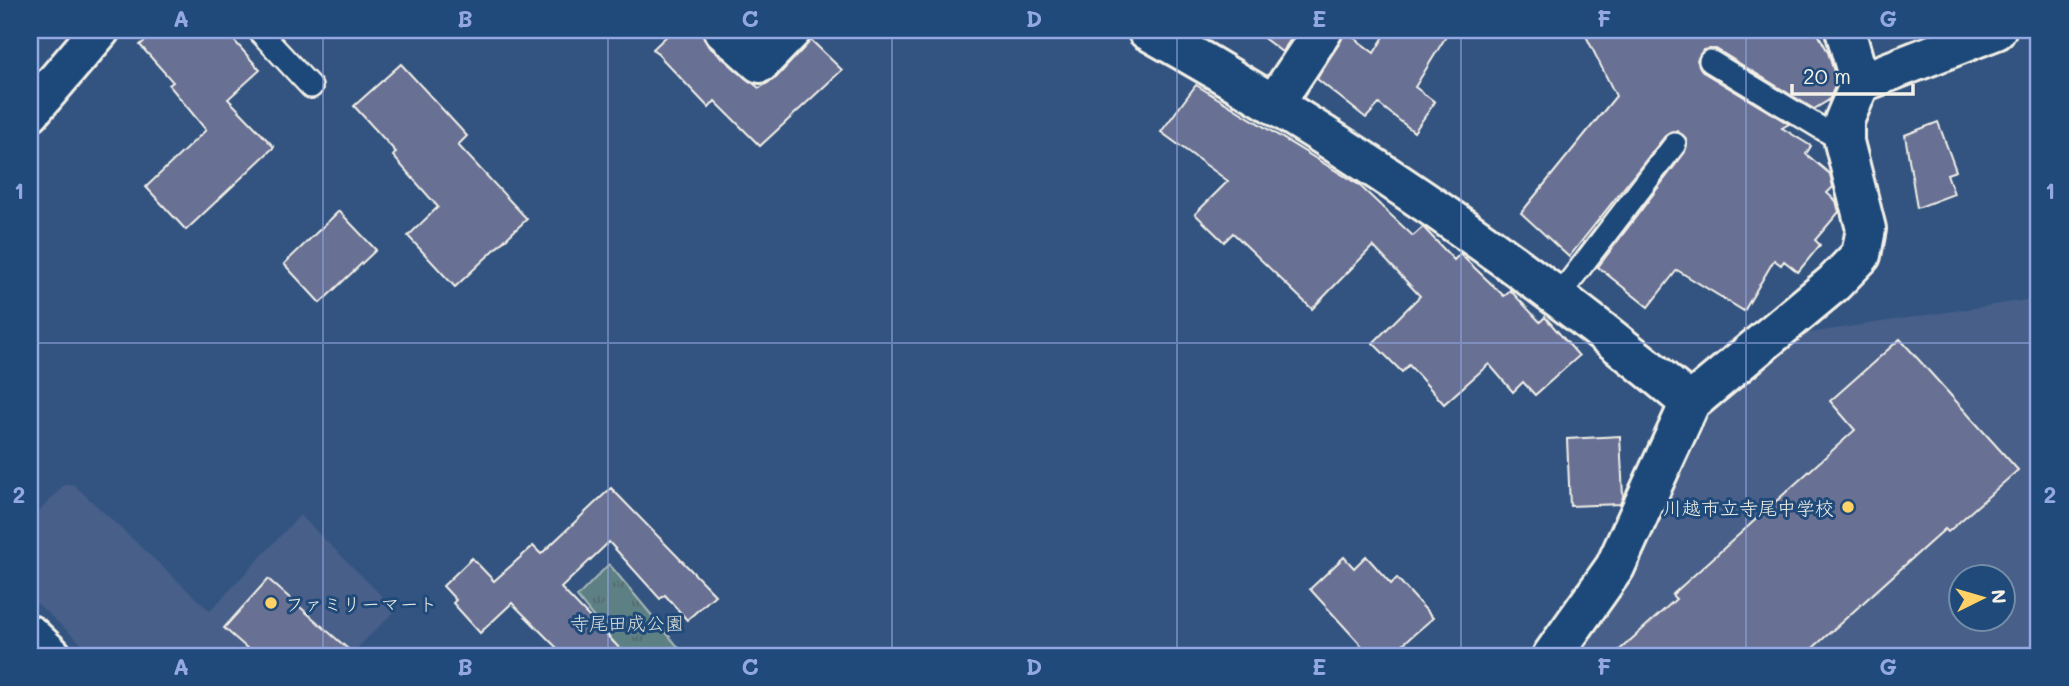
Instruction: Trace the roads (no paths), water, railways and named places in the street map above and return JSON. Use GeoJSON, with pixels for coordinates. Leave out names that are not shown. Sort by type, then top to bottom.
{"type":"FeatureCollection","features":[{"type":"Feature","properties":{"kind":"street"},"geometry":{"type":"LineString","coordinates":[[30,113],[100,30]]}},
{"type":"Feature","properties":{"kind":"street"},"geometry":{"type":"LineString","coordinates":[[723,30],[760,63],[792,30]]}},
{"type":"Feature","properties":{"kind":"street"},"geometry":{"type":"LineString","coordinates":[[1147,30],[1188,39],[1273,104],[1444,216],[1614,339],[1689,403]]}},
{"type":"Feature","properties":{"kind":"street"},"geometry":{"type":"LineString","coordinates":[[1273,104],[1322,30]]}},
{"type":"Feature","properties":{"kind":"street"},"geometry":{"type":"LineString","coordinates":[[1552,656],[1615,567],[1689,403],[1834,283],[1861,255],[1866,229],[1844,142],[1844,121],[1860,83],[1845,30]]}},
{"type":"Feature","properties":{"kind":"street"},"geometry":{"type":"LineString","coordinates":[[1860,83],[1996,30]]}},
{"type":"Feature","properties":{"kind":"lane"},"geometry":{"type":"LineString","coordinates":[[258,30],[311,87]]}},
{"type":"Feature","properties":{"kind":"lane"},"geometry":{"type":"LineString","coordinates":[[1710,61],[1844,142]]}},
{"type":"Feature","properties":{"kind":"lane"},"geometry":{"type":"LineString","coordinates":[[1557,298],[1675,144]]}},
{"type":"Feature","properties":{"kind":"place","name":"川越市立寺尾中学校"},"geometry":{"type":"Point","coordinates":[1848,507]}},
{"type":"Feature","properties":{"kind":"place","name":"ファミリーマート"},"geometry":{"type":"Point","coordinates":[271,603]}},
{"type":"Feature","properties":{"kind":"park label","name":"寺尾田成公園"},"geometry":{"type":"Point","coordinates":[627,622]}}]}
